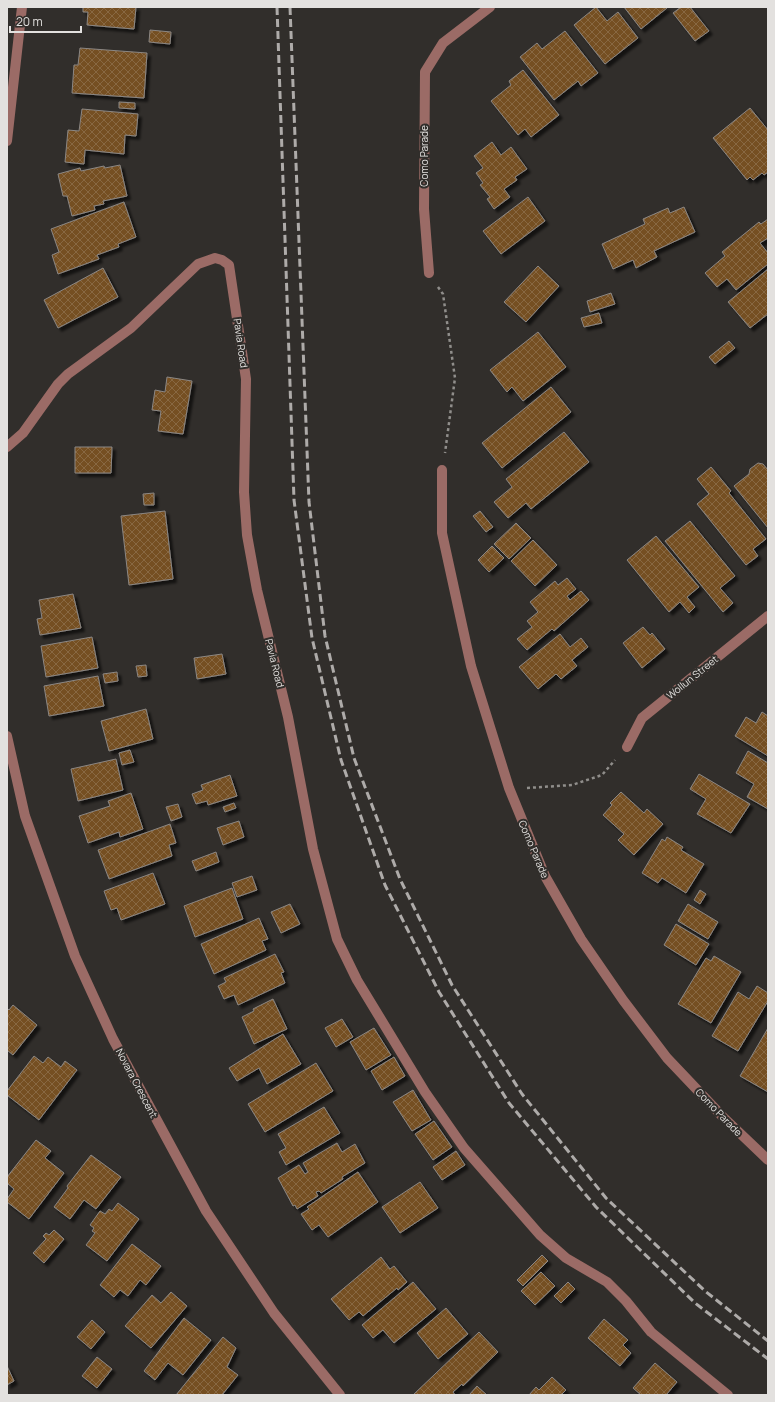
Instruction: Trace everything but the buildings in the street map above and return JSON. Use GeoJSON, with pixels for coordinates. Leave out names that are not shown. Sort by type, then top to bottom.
{"type":"FeatureCollection","features":[{"type":"Feature","properties":{"kind":"street"},"geometry":{"type":"LineString","coordinates":[[7,141],[22,7]]}},
{"type":"Feature","properties":{"kind":"street","name":"Como Parade"},"geometry":{"type":"LineString","coordinates":[[429,273],[424,209],[425,72],[443,43],[490,7]]}},
{"type":"Feature","properties":{"kind":"street","name":"Pavia Road"},"geometry":{"type":"LineString","coordinates":[[7,447],[23,433],[58,384],[68,374],[131,328],[198,264],[215,258],[222,260],[229,265],[246,379],[244,492],[247,535],[257,590],[288,717],[313,849],[338,939],[357,980],[425,1092],[464,1148],[540,1235],[566,1258],[607,1282],[626,1301],[651,1332],[728,1395]]}},
{"type":"Feature","properties":{"kind":"street","name":"Como Parade"},"geometry":{"type":"LineString","coordinates":[[442,470],[442,533],[471,666],[509,788],[545,876],[581,939],[623,1000],[667,1058],[723,1117],[768,1160]]}},
{"type":"Feature","properties":{"kind":"street","name":"Wollun Street"},"geometry":{"type":"LineString","coordinates":[[627,747],[642,718],[768,616]]}},
{"type":"Feature","properties":{"kind":"street","name":"Novara Crescent"},"geometry":{"type":"LineString","coordinates":[[7,736],[25,816],[75,956],[113,1039],[206,1211],[274,1313],[340,1395]]}},
{"type":"Feature","properties":{"kind":"path"},"geometry":{"type":"LineString","coordinates":[[429,273],[443,294],[455,378],[442,470]]}},
{"type":"Feature","properties":{"kind":"path"},"geometry":{"type":"LineString","coordinates":[[509,788],[538,789],[572,785],[602,775],[627,747]]}},
{"type":"Feature","properties":{"kind":"railway"},"geometry":{"type":"LineString","coordinates":[[277,7],[294,500],[312,638],[341,760],[385,885],[439,992],[509,1103],[596,1207],[695,1303],[768,1359]]}},
{"type":"Feature","properties":{"kind":"railway"},"geometry":{"type":"LineString","coordinates":[[290,7],[309,502],[325,636],[354,758],[400,879],[452,985],[522,1094],[606,1198],[705,1291],[768,1341]]}}]}
